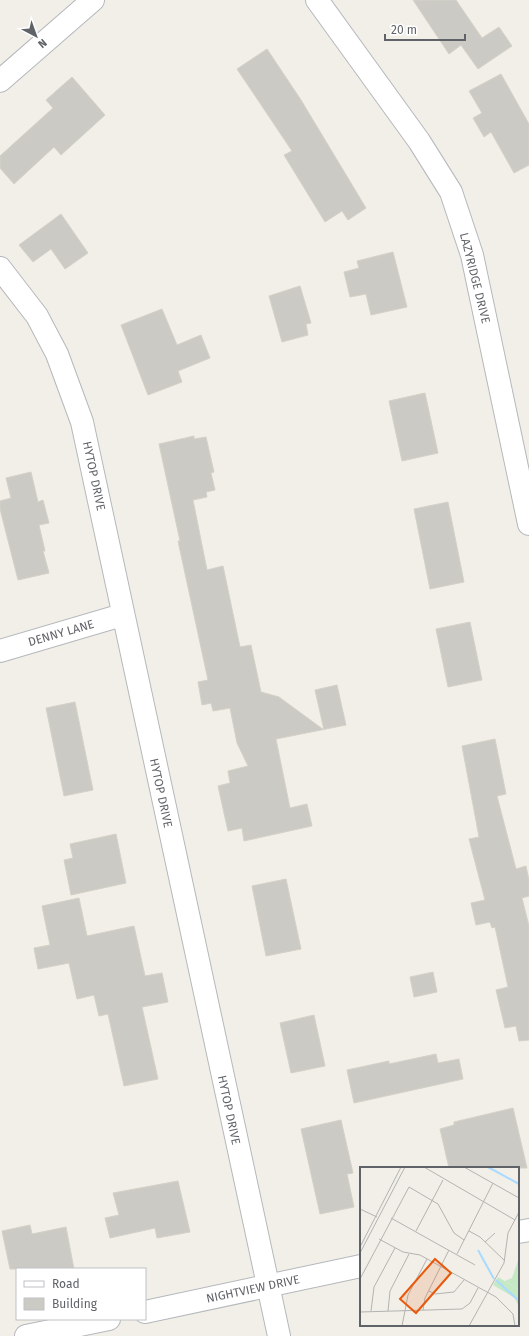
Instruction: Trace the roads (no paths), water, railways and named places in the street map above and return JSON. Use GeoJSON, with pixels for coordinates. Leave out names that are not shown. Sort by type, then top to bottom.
{"type":"FeatureCollection","features":[{"type":"Feature","properties":{"kind":"street"},"geometry":{"type":"LineString","coordinates":[[0,81],[93,0]]}},
{"type":"Feature","properties":{"kind":"street","name":"LAZYRIDGE DRIVE"},"geometry":{"type":"LineString","coordinates":[[317,0],[419,141],[451,192],[472,255],[529,524]]}},
{"type":"Feature","properties":{"kind":"street","name":"HYTOP DRIVE"},"geometry":{"type":"LineString","coordinates":[[0,268],[37,316],[57,354],[82,422],[122,615],[279,1336]]}},
{"type":"Feature","properties":{"kind":"street","name":"DENNY LANE"},"geometry":{"type":"LineString","coordinates":[[0,651],[122,615]]}},
{"type":"Feature","properties":{"kind":"street"},"geometry":{"type":"LineString","coordinates":[[519,1232],[529,1230]]}},
{"type":"Feature","properties":{"kind":"street","name":"NIGHTVIEW DRIVE"},"geometry":{"type":"LineString","coordinates":[[146,1312],[360,1266]]}},
{"type":"Feature","properties":{"kind":"street"},"geometry":{"type":"LineString","coordinates":[[26,1336],[104,1320]]}}]}
